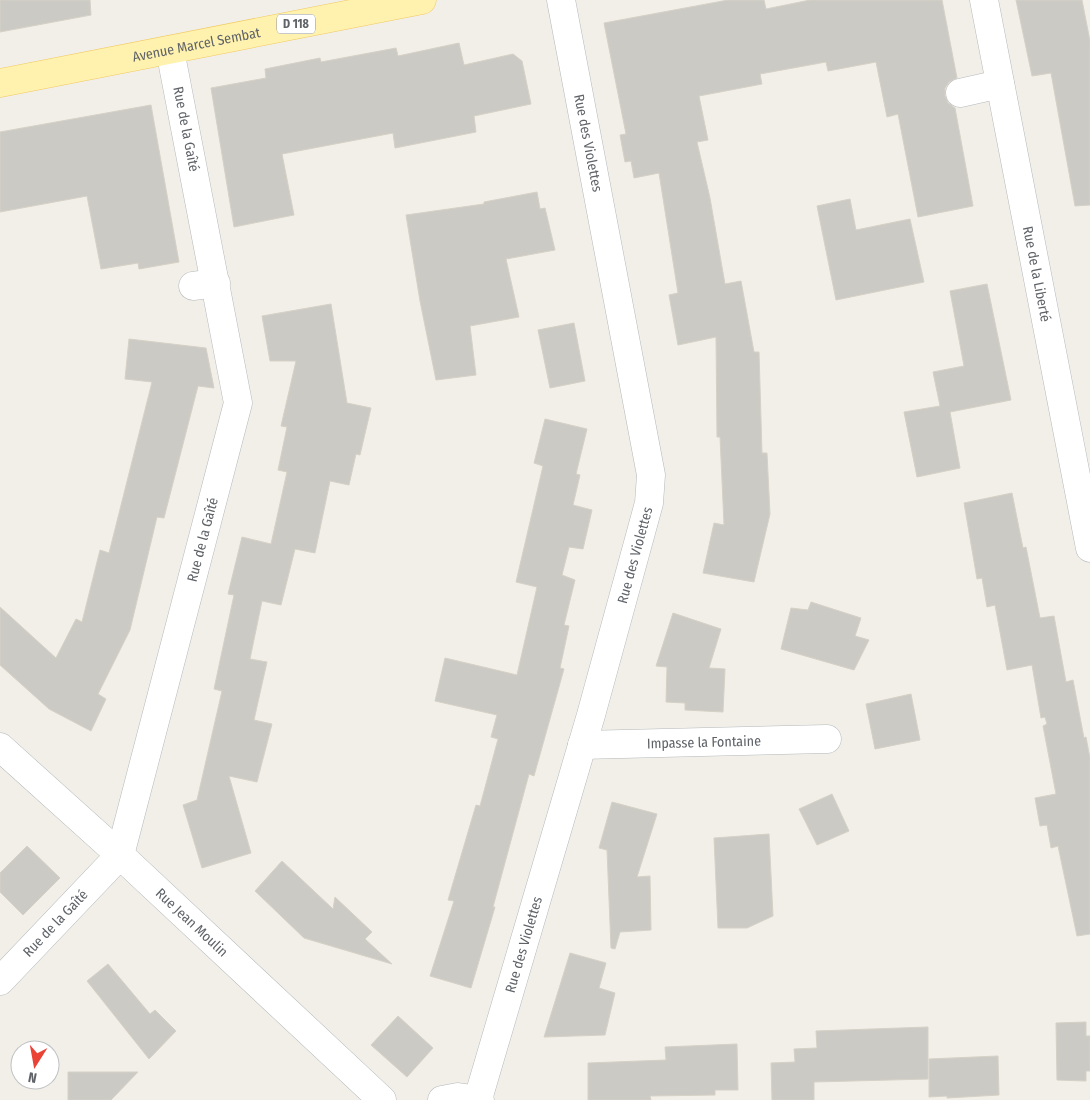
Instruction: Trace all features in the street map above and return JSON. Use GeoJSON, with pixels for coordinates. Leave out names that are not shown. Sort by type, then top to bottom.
{"type":"FeatureCollection","features":[{"type":"Feature","properties":{"kind":"main road","name":"Avenue Marcel Sembat"},"geometry":{"type":"LineString","coordinates":[[0,83],[170,50],[342,8],[422,0]]}},
{"type":"Feature","properties":{"kind":"street","name":"Rue des Violettes"},"geometry":{"type":"LineString","coordinates":[[479,1099],[582,745],[649,503],[651,475],[561,0]]}},
{"type":"Feature","properties":{"kind":"street","name":"Rue de la Liberté"},"geometry":{"type":"LineString","coordinates":[[984,0],[1090,548]]}},
{"type":"Feature","properties":{"kind":"street","name":"Rue de la Gaîté"},"geometry":{"type":"LineString","coordinates":[[0,981],[120,855],[238,403],[204,284],[170,50]]}},
{"type":"Feature","properties":{"kind":"street"},"geometry":{"type":"LineString","coordinates":[[960,93],[1000,84]]}},
{"type":"Feature","properties":{"kind":"street","name":"Impasse la Fontaine"},"geometry":{"type":"LineString","coordinates":[[582,745],[827,739]]}},
{"type":"Feature","properties":{"kind":"street","name":"Rue Jean Moulin"},"geometry":{"type":"LineString","coordinates":[[0,747],[120,855],[382,1100]]}},
{"type":"Feature","properties":{"kind":"street"},"geometry":{"type":"LineString","coordinates":[[442,1100],[458,1097],[479,1099]]}},
{"type":"Feature","properties":{"kind":"building"},"geometry":{"type":"Polygon","coordinates":[[[0,0],[90,0],[91,15],[0,32],[0,0]]]}},
{"type":"Feature","properties":{"kind":"building"},"geometry":{"type":"Polygon","coordinates":[[[728,0],[764,0],[766,9],[810,0],[942,0],[957,78],[949,82],[945,88],[945,96],[948,103],[955,108],[973,206],[918,217],[898,114],[887,117],[876,62],[828,71],[826,62],[760,74],[762,84],[699,96],[708,140],[697,142],[710,198],[725,284],[741,281],[754,352],[759,352],[762,453],[767,453],[770,514],[754,582],[703,573],[714,523],[724,525],[720,437],[717,437],[716,337],[678,345],[669,295],[678,293],[659,173],[634,178],[631,161],[625,162],[620,135],[626,134],[604,23],[728,0]]]}},
{"type":"Feature","properties":{"kind":"building"},"geometry":{"type":"Polygon","coordinates":[[[1016,0],[1082,0],[1090,41],[1090,205],[1075,206],[1051,73],[1032,76],[1016,0]]]}},
{"type":"Feature","properties":{"kind":"building"},"geometry":{"type":"Polygon","coordinates":[[[459,43],[464,65],[513,54],[522,61],[531,104],[474,116],[476,132],[395,148],[393,133],[282,154],[294,215],[234,227],[211,88],[266,78],[265,69],[320,58],[321,62],[396,48],[398,56],[459,43]]]}},
{"type":"Feature","properties":{"kind":"building"},"geometry":{"type":"Polygon","coordinates":[[[151,105],[179,262],[139,269],[138,263],[101,269],[87,196],[0,212],[0,132],[151,105]]]}},
{"type":"Feature","properties":{"kind":"building"},"geometry":{"type":"Polygon","coordinates":[[[537,192],[540,209],[545,208],[555,250],[506,259],[519,317],[470,326],[476,375],[436,380],[420,301],[406,215],[484,204],[484,202],[537,192]]]}},
{"type":"Feature","properties":{"kind":"building"},"geometry":{"type":"Polygon","coordinates":[[[850,199],[856,230],[910,219],[924,282],[836,300],[817,206],[850,199]]]}},
{"type":"Feature","properties":{"kind":"building"},"geometry":{"type":"Polygon","coordinates":[[[987,284],[1011,400],[950,412],[960,468],[917,477],[904,412],[940,406],[933,372],[964,366],[950,291],[987,284]]]}},
{"type":"Feature","properties":{"kind":"building"},"geometry":{"type":"Polygon","coordinates":[[[331,304],[347,403],[371,408],[360,455],[356,454],[349,485],[330,481],[315,553],[295,549],[281,605],[262,601],[250,659],[267,662],[254,720],[272,724],[257,782],[229,776],[251,853],[202,868],[183,805],[197,800],[222,691],[214,689],[234,595],[228,594],[242,537],[271,544],[287,472],[278,470],[287,427],[281,426],[296,361],[270,361],[262,316],[331,304]]]}},
{"type":"Feature","properties":{"kind":"building"},"geometry":{"type":"Polygon","coordinates":[[[574,323],[585,381],[550,388],[538,330],[574,323]]]}},
{"type":"Feature","properties":{"kind":"building"},"geometry":{"type":"Polygon","coordinates":[[[129,339],[206,348],[214,388],[198,386],[164,518],[157,517],[130,630],[98,694],[106,699],[91,731],[49,709],[0,665],[0,607],[56,658],[76,619],[82,622],[100,550],[109,553],[152,382],[125,379],[129,339]]]}},
{"type":"Feature","properties":{"kind":"building"},"geometry":{"type":"Polygon","coordinates":[[[545,419],[587,429],[576,474],[580,475],[573,505],[592,510],[583,549],[569,547],[562,575],[575,580],[564,625],[569,626],[560,668],[564,669],[534,776],[529,774],[493,907],[495,907],[471,988],[430,976],[454,901],[448,900],[476,805],[480,806],[498,739],[491,737],[497,715],[435,701],[445,658],[517,675],[537,587],[516,582],[543,466],[534,463],[545,419]]]}},
{"type":"Feature","properties":{"kind":"building"},"geometry":{"type":"Polygon","coordinates":[[[1012,493],[1023,548],[1026,547],[1040,618],[1054,616],[1066,682],[1073,680],[1084,738],[1086,737],[1090,758],[1090,934],[1077,936],[1058,846],[1051,848],[1047,825],[1040,826],[1035,798],[1056,794],[1043,726],[1047,724],[1045,717],[1041,718],[1032,665],[1007,670],[995,605],[987,607],[982,578],[977,579],[964,503],[1012,493]]]}},
{"type":"Feature","properties":{"kind":"building"},"geometry":{"type":"Polygon","coordinates":[[[811,602],[861,618],[855,636],[869,640],[854,670],[781,649],[791,608],[808,610],[811,602]]]}},
{"type":"Feature","properties":{"kind":"building"},"geometry":{"type":"Polygon","coordinates":[[[673,613],[721,629],[709,668],[725,669],[723,712],[685,710],[685,703],[666,702],[667,667],[656,666],[673,613]]]}},
{"type":"Feature","properties":{"kind":"building"},"geometry":{"type":"Polygon","coordinates":[[[911,694],[920,740],[875,749],[866,704],[911,694]]]}},
{"type":"Feature","properties":{"kind":"building"},"geometry":{"type":"Polygon","coordinates":[[[832,794],[849,831],[817,845],[799,809],[832,794]]]}},
{"type":"Feature","properties":{"kind":"building"},"geometry":{"type":"Polygon","coordinates":[[[612,802],[657,814],[637,877],[650,876],[651,930],[620,932],[615,949],[611,948],[607,850],[599,848],[612,802]]]}},
{"type":"Feature","properties":{"kind":"building"},"geometry":{"type":"Polygon","coordinates":[[[769,834],[773,916],[747,928],[718,928],[714,838],[769,834]]]}},
{"type":"Feature","properties":{"kind":"building"},"geometry":{"type":"Polygon","coordinates":[[[27,846],[60,878],[23,915],[0,892],[0,873],[27,846]]]}},
{"type":"Feature","properties":{"kind":"building"},"geometry":{"type":"Polygon","coordinates":[[[282,861],[333,909],[335,897],[372,932],[365,939],[392,964],[304,938],[255,891],[282,861]]]}},
{"type":"Feature","properties":{"kind":"building"},"geometry":{"type":"Polygon","coordinates":[[[570,953],[606,963],[599,988],[615,993],[605,1035],[544,1037],[570,953]]]}},
{"type":"Feature","properties":{"kind":"building"},"geometry":{"type":"Polygon","coordinates":[[[108,964],[150,1014],[155,1010],[176,1031],[149,1059],[87,981],[108,964]]]}},
{"type":"Feature","properties":{"kind":"building"},"geometry":{"type":"Polygon","coordinates":[[[398,1016],[433,1048],[407,1077],[371,1045],[398,1016]]]}},
{"type":"Feature","properties":{"kind":"building"},"geometry":{"type":"Polygon","coordinates":[[[1086,1022],[1086,1036],[1090,1036],[1090,1071],[1086,1071],[1086,1081],[1057,1080],[1056,1023],[1086,1022]]]}},
{"type":"Feature","properties":{"kind":"building"},"geometry":{"type":"Polygon","coordinates":[[[928,1027],[928,1079],[814,1082],[814,1100],[772,1100],[771,1063],[795,1062],[794,1049],[817,1048],[816,1031],[928,1027]]]}},
{"type":"Feature","properties":{"kind":"building"},"geometry":{"type":"Polygon","coordinates":[[[737,1044],[738,1090],[715,1090],[715,1095],[650,1096],[651,1100],[588,1100],[588,1063],[666,1060],[665,1047],[737,1044]]]}},
{"type":"Feature","properties":{"kind":"building"},"geometry":{"type":"Polygon","coordinates":[[[998,1056],[999,1095],[947,1098],[947,1096],[929,1097],[929,1059],[998,1056]]]}},
{"type":"Feature","properties":{"kind":"building"},"geometry":{"type":"Polygon","coordinates":[[[68,1072],[138,1072],[111,1100],[68,1100],[68,1072]]]}}]}
